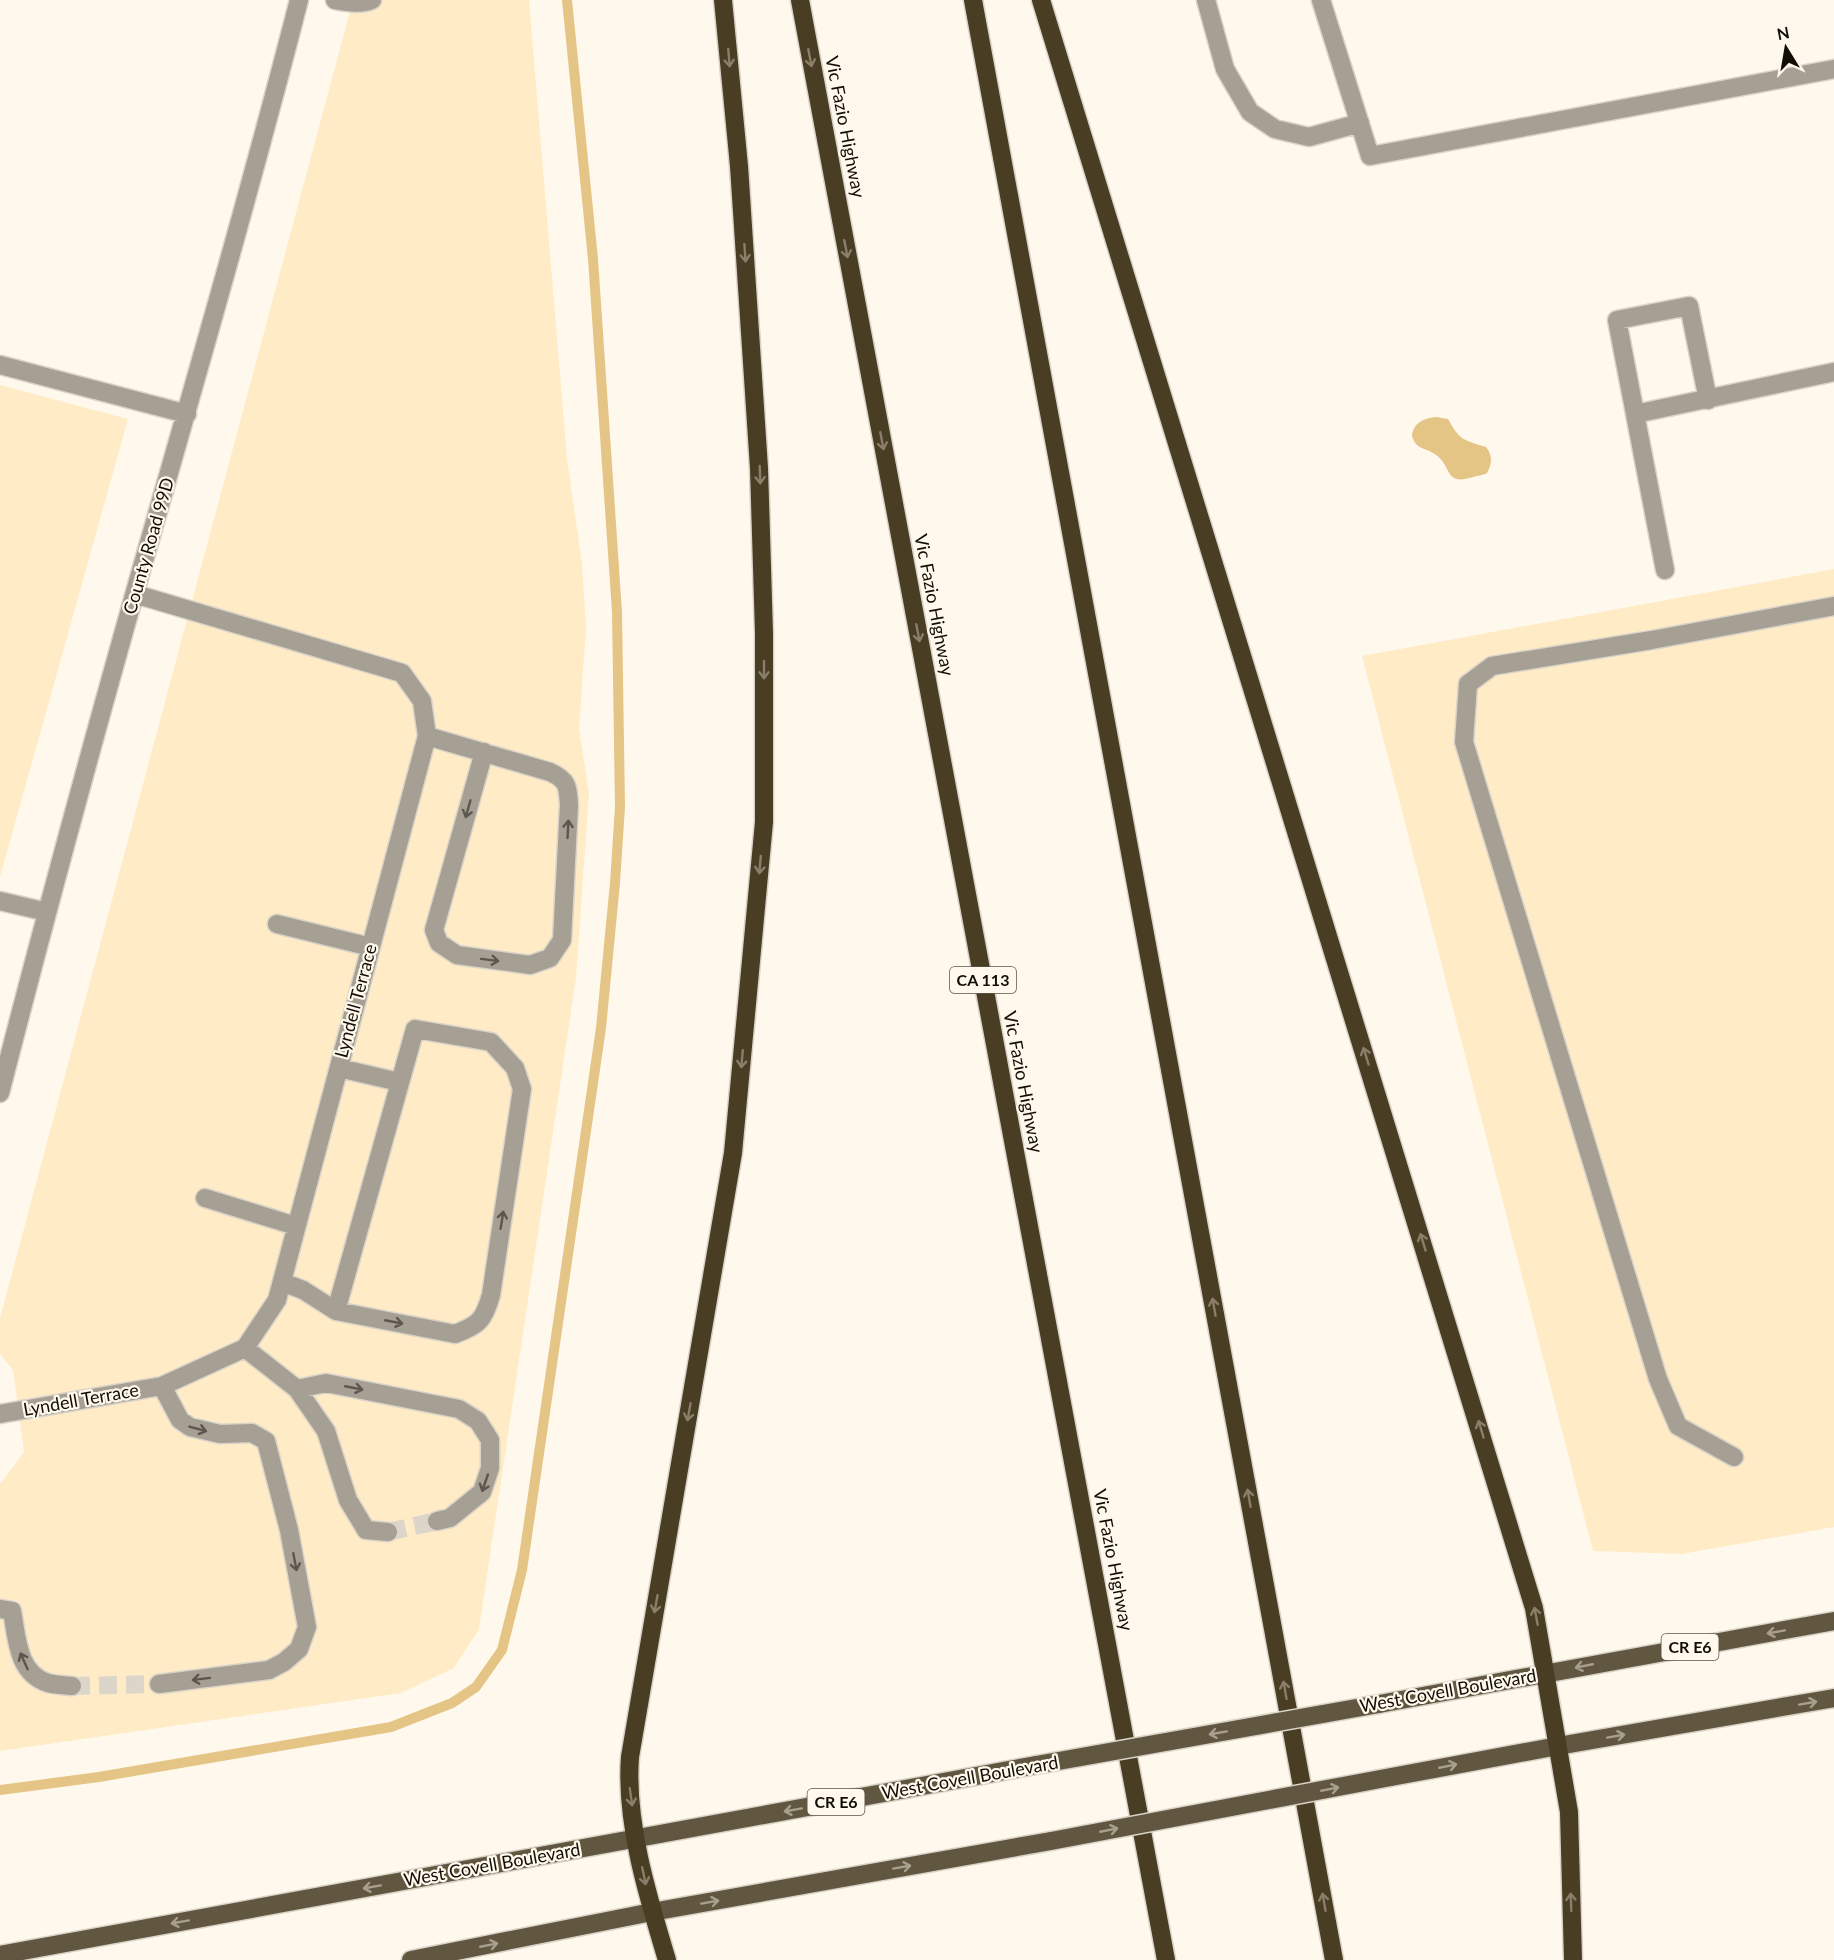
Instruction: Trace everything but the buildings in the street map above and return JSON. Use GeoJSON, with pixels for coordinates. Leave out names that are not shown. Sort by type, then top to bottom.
{"type":"FeatureCollection","features":[{"type":"Feature","properties":{"kind":"highway"},"geometry":{"type":"LineString","coordinates":[[667,1960],[652,1912],[636,1839],[628,1781],[630,1757],[733,1154],[764,822],[764,633],[759,468],[739,166],[723,0]]}},
{"type":"Feature","properties":{"kind":"highway","name":"Vic Fazio Highway"},"geometry":{"type":"LineString","coordinates":[[800,0],[1166,1960]]}},
{"type":"Feature","properties":{"kind":"highway"},"geometry":{"type":"LineString","coordinates":[[973,0],[1334,1960]]}},
{"type":"Feature","properties":{"kind":"highway"},"geometry":{"type":"LineString","coordinates":[[1041,0],[1534,1608],[1569,1812],[1573,1960]]}},
{"type":"Feature","properties":{"kind":"main road","name":"West Covell Boulevard"},"geometry":{"type":"LineString","coordinates":[[0,1955],[1036,1765],[1834,1622]]}},
{"type":"Feature","properties":{"kind":"main road"},"geometry":{"type":"LineString","coordinates":[[411,1960],[652,1912],[1558,1746],[1834,1698]]}},
{"type":"Feature","properties":{"kind":"street","name":"County Road 99D"},"geometry":{"type":"LineString","coordinates":[[0,1093],[47,912],[258,160],[300,0]]}},
{"type":"Feature","properties":{"kind":"street"},"geometry":{"type":"LineString","coordinates":[[335,0],[354,3],[372,0]]}},
{"type":"Feature","properties":{"kind":"street"},"geometry":{"type":"LineString","coordinates":[[1206,0],[1225,69],[1250,112],[1275,129],[1309,137],[1360,123]]}},
{"type":"Feature","properties":{"kind":"street"},"geometry":{"type":"LineString","coordinates":[[1322,0],[1371,156],[1834,69]]}},
{"type":"Feature","properties":{"kind":"street"},"geometry":{"type":"LineString","coordinates":[[1665,570],[1617,320],[1689,306],[1707,400]]}},
{"type":"Feature","properties":{"kind":"street"},"geometry":{"type":"LineString","coordinates":[[0,365],[186,414]]}},
{"type":"Feature","properties":{"kind":"street"},"geometry":{"type":"LineString","coordinates":[[1635,414],[1834,372]]}},
{"type":"Feature","properties":{"kind":"street","name":"Lyndell Terrace"},"geometry":{"type":"LineString","coordinates":[[0,1414],[162,1386],[245,1348],[277,1300],[427,736],[422,701],[402,673],[135,594]]}},
{"type":"Feature","properties":{"kind":"street"},"geometry":{"type":"LineString","coordinates":[[1734,1457],[1678,1426],[1658,1379],[1464,742],[1468,684],[1492,666],[1652,640],[1834,606]]}},
{"type":"Feature","properties":{"kind":"street"},"geometry":{"type":"LineString","coordinates":[[427,736],[484,752],[550,772],[560,776],[567,786],[569,805],[562,940],[550,958],[530,965],[457,955],[439,943],[434,930],[484,752]]}},
{"type":"Feature","properties":{"kind":"street"},"geometry":{"type":"LineString","coordinates":[[0,901],[47,912]]}},
{"type":"Feature","properties":{"kind":"street"},"geometry":{"type":"LineString","coordinates":[[277,924],[371,947]]}},
{"type":"Feature","properties":{"kind":"street"},"geometry":{"type":"LineString","coordinates":[[282,1282],[303,1290],[336,1311],[455,1334],[474,1326],[487,1311],[491,1295],[522,1089],[515,1068],[491,1042],[415,1029],[336,1311]]}},
{"type":"Feature","properties":{"kind":"street"},"geometry":{"type":"LineString","coordinates":[[339,1068],[399,1082]]}},
{"type":"Feature","properties":{"kind":"street"},"geometry":{"type":"LineString","coordinates":[[205,1198],[296,1227]]}},
{"type":"Feature","properties":{"kind":"street"},"geometry":{"type":"LineString","coordinates":[[245,1348],[297,1389],[326,1431],[348,1500],[366,1530],[388,1532]]}},
{"type":"Feature","properties":{"kind":"street"},"geometry":{"type":"LineString","coordinates":[[297,1389],[326,1383],[459,1409],[478,1420],[490,1440],[490,1468],[482,1492],[450,1518],[437,1521]]}},
{"type":"Feature","properties":{"kind":"street"},"geometry":{"type":"LineString","coordinates":[[159,1684],[269,1670],[284,1662],[299,1648],[306,1627],[289,1530],[266,1441],[252,1433],[220,1434],[190,1427],[180,1420],[162,1386]]}},
{"type":"Feature","properties":{"kind":"street"},"geometry":{"type":"LineString","coordinates":[[0,1609],[12,1611],[21,1661],[31,1674],[48,1683],[72,1686]]}},
{"type":"Feature","properties":{"kind":"shaded area"},"geometry":{"type":"Polygon","coordinates":[[[353,0],[529,0],[567,458],[582,564],[586,628],[579,729],[589,793],[576,978],[479,1629],[454,1668],[401,1693],[0,1751],[0,1484],[24,1452],[13,1370],[0,1354],[0,1318],[353,0]]]}},
{"type":"Feature","properties":{"kind":"shaded area"},"geometry":{"type":"Polygon","coordinates":[[[0,385],[128,419],[0,877],[0,385]]]}},
{"type":"Feature","properties":{"kind":"shaded area"},"geometry":{"type":"Polygon","coordinates":[[[1436,417],[1448,419],[1463,439],[1486,447],[1491,460],[1487,473],[1463,479],[1452,477],[1439,458],[1416,443],[1412,436],[1414,428],[1423,420],[1436,417]]]}},
{"type":"Feature","properties":{"kind":"shaded area"},"geometry":{"type":"Polygon","coordinates":[[[1834,569],[1834,1527],[1682,1554],[1593,1551],[1362,656],[1834,569]]]}},
{"type":"Feature","properties":{"kind":"waterway"},"geometry":{"type":"LineString","coordinates":[[0,1790],[99,1777],[391,1727],[452,1703],[476,1687],[502,1650],[522,1570],[601,1028],[620,807],[617,612],[593,259],[567,0]]}},
{"type":"Feature","properties":{"kind":"tunnel"},"geometry":{"type":"LineString","coordinates":[[388,1532],[437,1521]]}},
{"type":"Feature","properties":{"kind":"tunnel"},"geometry":{"type":"LineString","coordinates":[[72,1686],[159,1684]]}}]}
